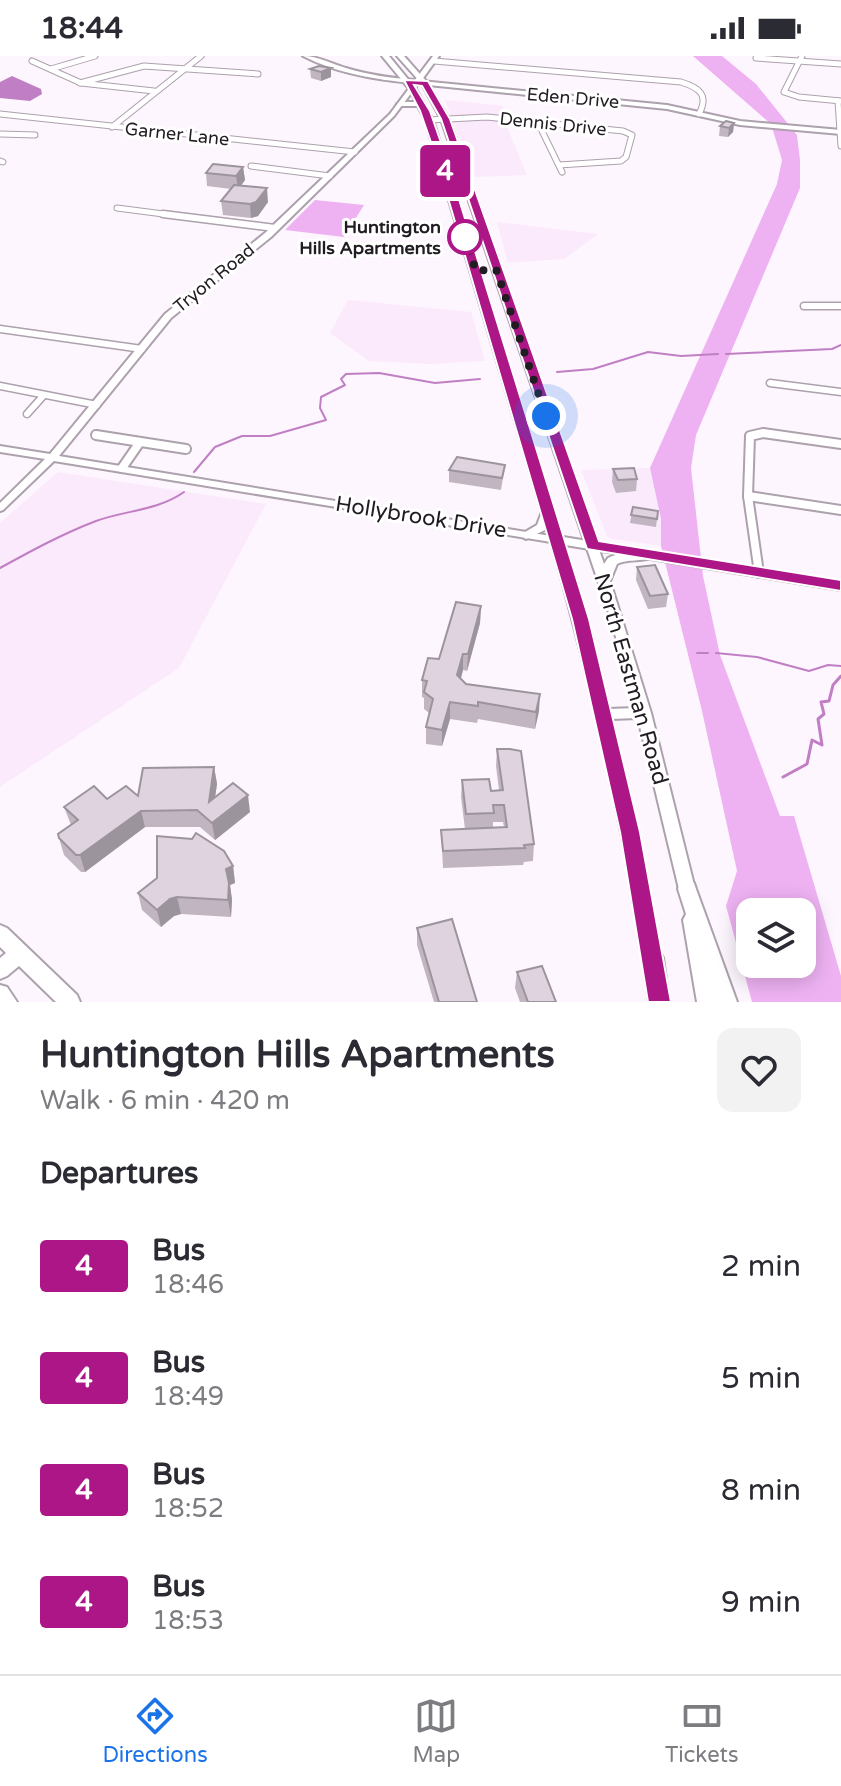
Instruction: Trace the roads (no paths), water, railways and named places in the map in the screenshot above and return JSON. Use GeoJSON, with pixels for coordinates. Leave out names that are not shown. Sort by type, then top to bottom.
{"type":"FeatureCollection","features":[{"type":"Feature","properties":{"kind":"highway","name":"North Eastman Road"},"geometry":{"type":"LineString","coordinates":[[687,889],[707,1002]]}},
{"type":"Feature","properties":{"kind":"highway"},"geometry":{"type":"LineString","coordinates":[[687,889],[727,1002]]}},
{"type":"Feature","properties":{"kind":"highway"},"geometry":{"type":"LineString","coordinates":[[0,934],[70,1002]]}},
{"type":"Feature","properties":{"kind":"highway"},"geometry":{"type":"LineString","coordinates":[[0,970],[19,954]]}},
{"type":"Feature","properties":{"kind":"highway","name":"North Eastman Road"},"geometry":{"type":"LineString","coordinates":[[653,958],[659,1002]]}},
{"type":"Feature","properties":{"kind":"highway"},"geometry":{"type":"LineString","coordinates":[[0,994],[7,1002]]}},
{"type":"Feature","properties":{"kind":"main road","name":"North Eastman Road"},"geometry":{"type":"LineString","coordinates":[[385,56],[417,83],[445,119],[604,582],[644,713],[687,889]]}},
{"type":"Feature","properties":{"kind":"main road","name":"North Eastman Road"},"geometry":{"type":"LineString","coordinates":[[400,56],[412,67],[557,540],[604,714],[653,958]]}},
{"type":"Feature","properties":{"kind":"main road"},"geometry":{"type":"LineString","coordinates":[[412,67],[433,61]]}},
{"type":"Feature","properties":{"kind":"main road"},"geometry":{"type":"LineString","coordinates":[[401,104],[422,104]]}},
{"type":"Feature","properties":{"kind":"main road"},"geometry":{"type":"LineString","coordinates":[[440,154],[457,154]]}},
{"type":"Feature","properties":{"kind":"main road"},"geometry":{"type":"LineString","coordinates":[[476,271],[496,269]]}},
{"type":"Feature","properties":{"kind":"main road"},"geometry":{"type":"LineString","coordinates":[[529,443],[556,442]]}},
{"type":"Feature","properties":{"kind":"main road"},"geometry":{"type":"LineString","coordinates":[[526,535],[542,527],[548,510]]}},
{"type":"Feature","properties":{"kind":"main road","name":"Hollybrook Drive"},"geometry":{"type":"LineString","coordinates":[[557,540],[841,586]]}},
{"type":"Feature","properties":{"kind":"main road"},"geometry":{"type":"LineString","coordinates":[[604,582],[612,561],[650,555]]}},
{"type":"Feature","properties":{"kind":"main road"},"geometry":{"type":"LineString","coordinates":[[604,714],[644,713]]}},
{"type":"Feature","properties":{"kind":"street"},"geometry":{"type":"LineString","coordinates":[[50,69],[95,56]]}},
{"type":"Feature","properties":{"kind":"street"},"geometry":{"type":"LineString","coordinates":[[112,127],[201,56]]}},
{"type":"Feature","properties":{"kind":"street","name":"Eden Drive"},"geometry":{"type":"LineString","coordinates":[[306,56],[354,73],[417,83],[667,107],[740,123],[841,132]]}},
{"type":"Feature","properties":{"kind":"street"},"geometry":{"type":"LineString","coordinates":[[756,58],[841,64]]}},
{"type":"Feature","properties":{"kind":"street"},"geometry":{"type":"LineString","coordinates":[[800,59],[783,89],[788,94],[840,101],[841,146]]}},
{"type":"Feature","properties":{"kind":"street"},"geometry":{"type":"LineString","coordinates":[[32,61],[80,83],[154,91]]}},
{"type":"Feature","properties":{"kind":"street"},"geometry":{"type":"LineString","coordinates":[[433,61],[681,82],[696,87],[705,97],[699,114]]}},
{"type":"Feature","properties":{"kind":"street","name":"Tryon Road"},"geometry":{"type":"LineString","coordinates":[[0,508],[53,457],[177,307],[275,228],[355,152],[401,104],[433,61]]}},
{"type":"Feature","properties":{"kind":"street"},"geometry":{"type":"LineString","coordinates":[[80,83],[133,67],[258,74]]}},
{"type":"Feature","properties":{"kind":"street","name":"Garner Lane"},"geometry":{"type":"LineString","coordinates":[[0,114],[355,152]]}},
{"type":"Feature","properties":{"kind":"street"},"geometry":{"type":"LineString","coordinates":[[0,122],[9,115]]}},
{"type":"Feature","properties":{"kind":"street","name":"Dennis Drive"},"geometry":{"type":"LineString","coordinates":[[429,120],[490,117],[545,123],[632,134],[626,157],[621,161],[560,168],[542,131],[545,123]]}},
{"type":"Feature","properties":{"kind":"street"},"geometry":{"type":"LineString","coordinates":[[0,134],[35,135]]}},
{"type":"Feature","properties":{"kind":"street"},"geometry":{"type":"LineString","coordinates":[[251,166],[330,176]]}},
{"type":"Feature","properties":{"kind":"street"},"geometry":{"type":"LineString","coordinates":[[117,208],[275,228]]}},
{"type":"Feature","properties":{"kind":"street"},"geometry":{"type":"LineString","coordinates":[[804,306],[818,303],[841,306]]}},
{"type":"Feature","properties":{"kind":"street"},"geometry":{"type":"LineString","coordinates":[[0,329],[142,349]]}},
{"type":"Feature","properties":{"kind":"street"},"geometry":{"type":"LineString","coordinates":[[770,383],[841,392]]}},
{"type":"Feature","properties":{"kind":"street"},"geometry":{"type":"LineString","coordinates":[[0,386],[97,405]]}},
{"type":"Feature","properties":{"kind":"street"},"geometry":{"type":"LineString","coordinates":[[27,414],[44,395]]}},
{"type":"Feature","properties":{"kind":"street"},"geometry":{"type":"LineString","coordinates":[[759,573],[748,496],[752,434],[841,444]]}},
{"type":"Feature","properties":{"kind":"street"},"geometry":{"type":"LineString","coordinates":[[96,435],[186,449]]}},
{"type":"Feature","properties":{"kind":"street"},"geometry":{"type":"LineString","coordinates":[[122,468],[140,442]]}},
{"type":"Feature","properties":{"kind":"street","name":"Hollybrook Drive"},"geometry":{"type":"LineString","coordinates":[[0,449],[557,540]]}},
{"type":"Feature","properties":{"kind":"street"},"geometry":{"type":"LineString","coordinates":[[748,496],[841,510]]}},
{"type":"Feature","properties":{"kind":"waterway"},"geometry":{"type":"LineString","coordinates":[[726,354],[832,349],[841,345]]}},
{"type":"Feature","properties":{"kind":"waterway"},"geometry":{"type":"LineString","coordinates":[[557,372],[593,369],[648,352],[681,356],[718,354]]}},
{"type":"Feature","properties":{"kind":"waterway"},"geometry":{"type":"LineString","coordinates":[[194,472],[215,447],[242,436],[270,436],[326,420],[320,408],[321,397],[345,385],[341,379],[346,374],[379,373],[435,383],[480,379]]}},
{"type":"Feature","properties":{"kind":"waterway"},"geometry":{"type":"LineString","coordinates":[[0,568],[83,526],[163,503],[184,492]]}},
{"type":"Feature","properties":{"kind":"waterway"},"geometry":{"type":"LineString","coordinates":[[697,653],[708,653]]}},
{"type":"Feature","properties":{"kind":"waterway"},"geometry":{"type":"LineString","coordinates":[[716,653],[757,657],[809,671],[828,665],[841,666]]}},
{"type":"Feature","properties":{"kind":"waterway"},"geometry":{"type":"LineString","coordinates":[[783,777],[807,764],[812,740],[822,745],[818,719],[824,714],[821,702],[829,701],[833,685],[841,676]]}},
{"type":"Feature","properties":{"kind":"place","name":"Huntington Hills Apartments"},"geometry":{"type":"Point","coordinates":[465,237]}}]}
